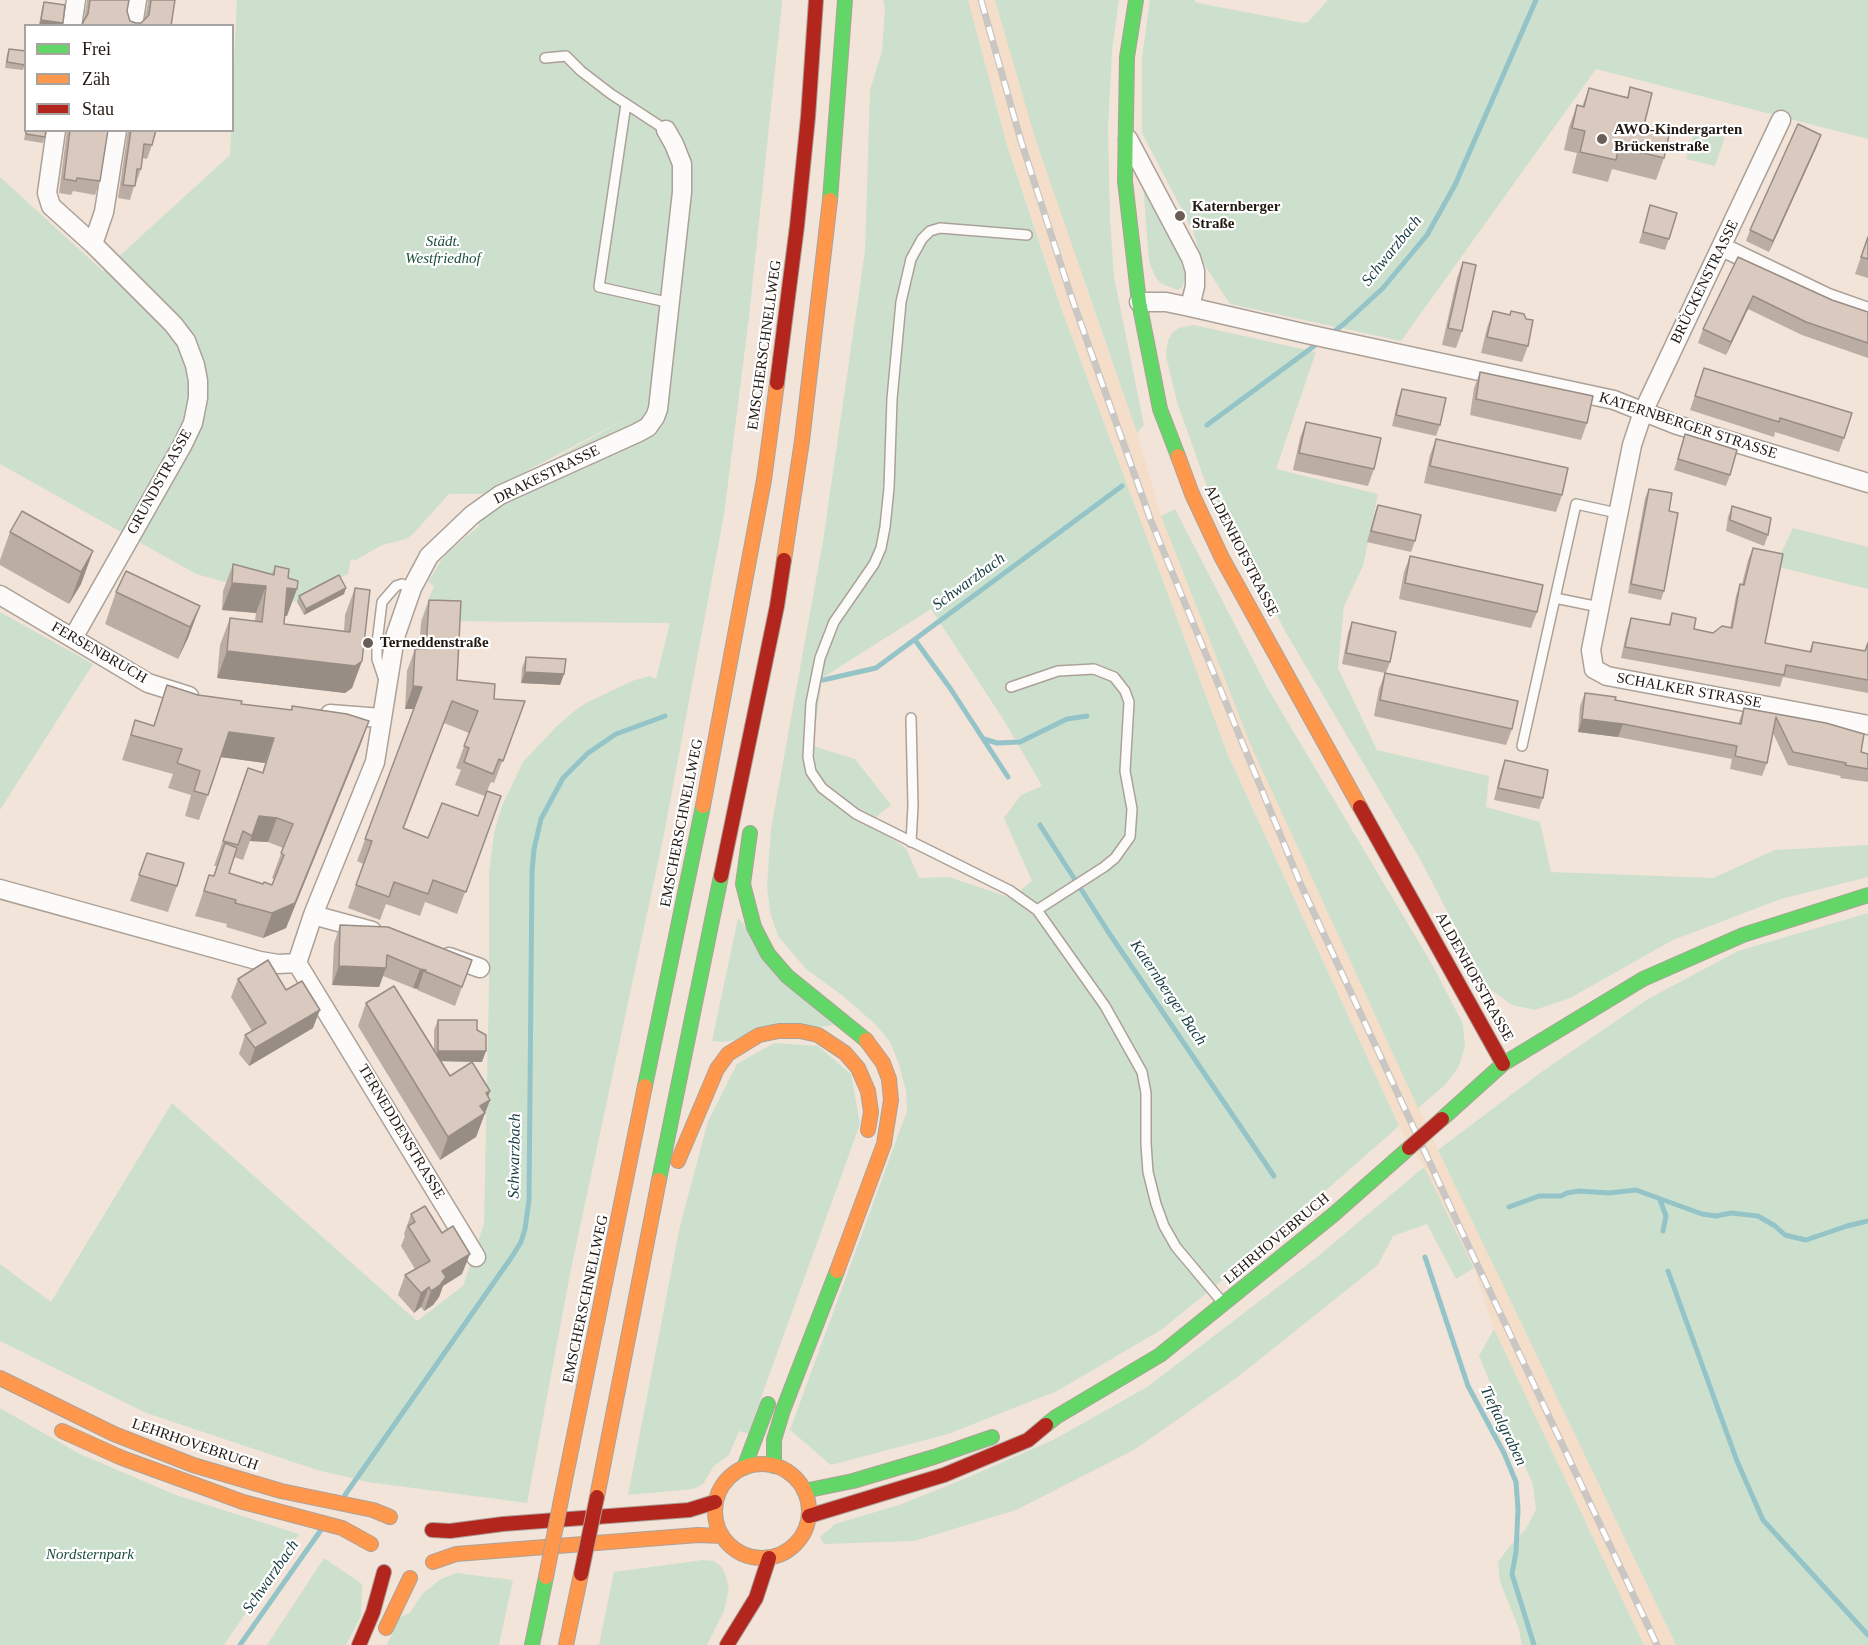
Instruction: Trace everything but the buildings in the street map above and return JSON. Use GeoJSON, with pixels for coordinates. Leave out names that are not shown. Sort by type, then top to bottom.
{"type":"FeatureCollection","features":[{"type":"Feature","properties":{"kind":"main road","name":"EMSCHERSCHNELLWEG"},"geometry":{"type":"LineString","coordinates":[[532,1645],[707,785],[764,480],[797,226],[808,117],[816,0]]}},
{"type":"Feature","properties":{"kind":"main road"},"geometry":{"type":"LineString","coordinates":[[566,1645],[777,606],[802,441],[823,273],[835,147],[845,0]]}},
{"type":"Feature","properties":{"kind":"main road","name":"ALDENHOFSTRASSE"},"geometry":{"type":"LineString","coordinates":[[1137,0],[1127,57],[1125,181],[1139,302],[1160,409],[1192,494],[1222,558],[1503,1064]]}},
{"type":"Feature","properties":{"kind":"main road"},"geometry":{"type":"LineString","coordinates":[[769,714],[777,668],[777,606]]}},
{"type":"Feature","properties":{"kind":"main road"},"geometry":{"type":"LineString","coordinates":[[751,818],[743,884],[754,927],[768,954],[787,976],[864,1039],[883,1063],[889,1079],[891,1100],[884,1144],[783,1410],[774,1440],[774,1466]]}},
{"type":"Feature","properties":{"kind":"main road"},"geometry":{"type":"LineString","coordinates":[[1503,1064],[1643,980],[1743,934],[1868,895]]}},
{"type":"Feature","properties":{"kind":"main road"},"geometry":{"type":"LineString","coordinates":[[650,1226],[717,1069],[728,1054],[759,1035],[779,1030],[800,1031],[818,1035],[846,1053],[858,1068],[868,1090],[871,1112],[864,1144]]}},
{"type":"Feature","properties":{"kind":"main road","name":"LEHRHOVEBRUCH"},"geometry":{"type":"LineString","coordinates":[[809,1516],[945,1475],[1028,1440],[1056,1417],[1160,1355],[1333,1215],[1503,1064]]}},
{"type":"Feature","properties":{"kind":"main road","name":"LEHRHOVEBRUCH"},"geometry":{"type":"LineString","coordinates":[[0,1378],[64,1412],[162,1454],[239,1480],[281,1491],[396,1515],[376,1549]]}},
{"type":"Feature","properties":{"kind":"main road"},"geometry":{"type":"LineString","coordinates":[[744,1468],[771,1395]]}},
{"type":"Feature","properties":{"kind":"main road","name":"LEHRHOVEBRUCH"},"geometry":{"type":"LineString","coordinates":[[1027,1425],[1056,1417]]}},
{"type":"Feature","properties":{"kind":"main road"},"geometry":{"type":"LineString","coordinates":[[47,1424],[122,1458],[243,1502],[342,1528],[376,1549],[396,1578],[410,1578],[423,1573],[433,1562],[437,1546],[428,1525],[450,1531],[502,1524],[689,1510],[716,1503]]}},
{"type":"Feature","properties":{"kind":"main road"},"geometry":{"type":"LineString","coordinates":[[804,1491],[853,1481],[1007,1432]]}},
{"type":"Feature","properties":{"kind":"main road"},"geometry":{"type":"LineString","coordinates":[[759,1464],[774,1466],[787,1471],[797,1479],[804,1491],[809,1516],[805,1531],[796,1544],[784,1553],[769,1558],[743,1561],[722,1536],[716,1521],[716,1503],[723,1484],[732,1474],[759,1464]]}},
{"type":"Feature","properties":{"kind":"main road"},"geometry":{"type":"LineString","coordinates":[[433,1562],[456,1554],[698,1535],[722,1536]]}},
{"type":"Feature","properties":{"kind":"main road"},"geometry":{"type":"LineString","coordinates":[[359,1645],[373,1612],[376,1549]]}},
{"type":"Feature","properties":{"kind":"main road"},"geometry":{"type":"LineString","coordinates":[[727,1645],[756,1598],[769,1558]]}},
{"type":"Feature","properties":{"kind":"main road"},"geometry":{"type":"LineString","coordinates":[[381,1637],[410,1578]]}},
{"type":"Feature","properties":{"kind":"main road"},"geometry":{"type":"LineString","coordinates":[[736,1632],[742,1596]]}},
{"type":"Feature","properties":{"kind":"street"},"geometry":{"type":"LineString","coordinates":[[72,24],[76,0]]}},
{"type":"Feature","properties":{"kind":"street"},"geometry":{"type":"LineString","coordinates":[[133,24],[136,0]]}},
{"type":"Feature","properties":{"kind":"street","name":"BRÜCKENSTRASSE"},"geometry":{"type":"LineString","coordinates":[[1632,445],[1644,412],[1781,120]]}},
{"type":"Feature","properties":{"kind":"street","name":"DRAKESTRASSE"},"geometry":{"type":"LineString","coordinates":[[297,963],[313,915],[375,762],[395,637],[420,571],[435,550],[472,515],[500,495],[648,427],[658,409],[681,213],[682,164],[666,130]]}},
{"type":"Feature","properties":{"kind":"street","name":"GRUNDSTRASSE"},"geometry":{"type":"LineString","coordinates":[[56,132],[47,193],[51,206],[93,244],[173,324],[186,341],[195,365],[198,398],[193,423],[183,444],[73,638]]}},
{"type":"Feature","properties":{"kind":"street"},"geometry":{"type":"LineString","coordinates":[[93,244],[104,212],[117,132]]}},
{"type":"Feature","properties":{"kind":"street"},"geometry":{"type":"LineString","coordinates":[[1125,133],[1191,258],[1195,271],[1195,286],[1190,306]]}},
{"type":"Feature","properties":{"kind":"street"},"geometry":{"type":"LineString","coordinates":[[1722,247],[1828,298],[1868,312]]}},
{"type":"Feature","properties":{"kind":"street","name":"KATERNBERGER STRASSE"},"geometry":{"type":"LineString","coordinates":[[1139,302],[1166,302],[1190,306],[1306,334],[1614,400],[1677,424],[1868,483]]}},
{"type":"Feature","properties":{"kind":"street","name":"SCHALKER STRASSE"},"geometry":{"type":"LineString","coordinates":[[1632,445],[1591,650],[1594,669],[1607,676],[1868,725]]}},
{"type":"Feature","properties":{"kind":"street","name":"FERSENBRUCH"},"geometry":{"type":"LineString","coordinates":[[0,596],[147,683],[210,702]]}},
{"type":"Feature","properties":{"kind":"street"},"geometry":{"type":"LineString","coordinates":[[313,712],[381,718]]}},
{"type":"Feature","properties":{"kind":"street"},"geometry":{"type":"LineString","coordinates":[[0,889],[260,960],[278,964],[297,963]]}},
{"type":"Feature","properties":{"kind":"street"},"geometry":{"type":"LineString","coordinates":[[313,915],[388,936]]}},
{"type":"Feature","properties":{"kind":"street"},"geometry":{"type":"LineString","coordinates":[[429,950],[480,968]]}},
{"type":"Feature","properties":{"kind":"street","name":"TERNEDDENSTRASSE"},"geometry":{"type":"LineString","coordinates":[[297,963],[476,1257]]}},
{"type":"Feature","properties":{"kind":"lane"},"geometry":{"type":"LineString","coordinates":[[545,58],[566,57],[626,104],[666,130]]}},
{"type":"Feature","properties":{"kind":"lane"},"geometry":{"type":"LineString","coordinates":[[626,104],[599,287],[671,303]]}},
{"type":"Feature","properties":{"kind":"lane"},"geometry":{"type":"LineString","coordinates":[[1027,235],[940,228],[930,231],[916,247],[911,259],[902,302],[892,399],[889,488],[881,548],[874,564],[843,605],[820,658],[813,686],[808,757],[811,772],[822,788],[856,814],[1009,890],[1037,910],[1105,1006],[1142,1072],[1146,1093],[1148,1172],[1156,1204],[1164,1226],[1176,1247],[1225,1304]]}},
{"type":"Feature","properties":{"kind":"lane"},"geometry":{"type":"LineString","coordinates":[[1522,746],[1576,504],[1617,513]]}},
{"type":"Feature","properties":{"kind":"lane"},"geometry":{"type":"LineString","coordinates":[[1555,598],[1599,608]]}},
{"type":"Feature","properties":{"kind":"lane"},"geometry":{"type":"LineString","coordinates":[[1011,687],[1058,671],[1094,669],[1113,677],[1125,691],[1129,702],[1125,771],[1132,809],[1132,828],[1125,845],[1104,867],[1037,910]]}},
{"type":"Feature","properties":{"kind":"lane"},"geometry":{"type":"LineString","coordinates":[[911,718],[913,806],[911,842]]}},
{"type":"Feature","properties":{"kind":"shaded area"},"geometry":{"type":"Polygon","coordinates":[[[968,0],[995,0],[1089,295],[1137,433],[1161,516],[1251,746],[1437,1147],[1676,1645],[1644,1645],[1494,1330],[1474,1268],[1424,1167],[1399,1126],[1228,755],[1060,305],[1007,145],[968,0]]]}},
{"type":"Feature","properties":{"kind":"green space","name":"Städt. Westfriedhof"},"geometry":{"type":"Polygon","coordinates":[[[237,0],[781,0],[782,3],[749,317],[724,515],[663,839],[570,1274],[527,1503],[368,1482],[317,1470],[146,1413],[0,1341],[0,1264],[51,1302],[172,1103],[417,1321],[463,1286],[484,1224],[489,872],[494,833],[502,806],[523,762],[574,711],[632,681],[650,676],[656,679],[670,623],[420,621],[434,586],[428,582],[440,562],[447,553],[479,526],[467,508],[629,417],[483,494],[449,494],[412,535],[406,539],[382,545],[356,560],[351,559],[348,574],[297,602],[196,574],[0,464],[0,177],[103,271],[230,155],[231,132],[234,132],[237,0]]]}},
{"type":"Feature","properties":{"kind":"green space"},"geometry":{"type":"Polygon","coordinates":[[[883,0],[968,0],[1007,145],[1060,305],[1228,755],[1399,1126],[1241,1265],[1161,1330],[1057,1391],[948,1434],[831,1465],[790,1430],[907,1111],[906,1091],[890,1042],[876,1025],[843,996],[806,969],[778,936],[770,912],[767,886],[771,829],[823,541],[865,251],[870,90],[882,51],[885,8],[883,0]],[[931,609],[822,678],[813,746],[855,759],[891,805],[868,823],[906,848],[919,878],[949,877],[1011,898],[1032,881],[1004,818],[1021,795],[1042,786],[1005,722],[931,609]]]}},
{"type":"Feature","properties":{"kind":"green space"},"geometry":{"type":"Polygon","coordinates":[[[995,0],[1119,0],[1112,51],[1108,127],[1110,219],[1114,277],[1144,425],[1137,433],[1035,138],[995,0]]]}},
{"type":"Feature","properties":{"kind":"green space"},"geometry":{"type":"Polygon","coordinates":[[[1150,0],[1195,0],[1198,3],[1303,23],[1308,22],[1328,0],[1868,0],[1868,139],[1596,69],[1401,341],[1230,304],[1202,261],[1193,231],[1142,133],[1142,58],[1150,0]]]}},
{"type":"Feature","properties":{"kind":"green space"},"geometry":{"type":"Polygon","coordinates":[[[1696,128],[1725,137],[1715,166],[1686,159],[1696,128]]]}},
{"type":"Feature","properties":{"kind":"green space"},"geometry":{"type":"Polygon","coordinates":[[[1143,184],[1184,265],[1185,279],[1178,290],[1162,284],[1156,278],[1149,261],[1143,184]]]}},
{"type":"Feature","properties":{"kind":"green space"},"geometry":{"type":"Polygon","coordinates":[[[1194,325],[1316,352],[1276,469],[1378,494],[1363,566],[1344,606],[1338,668],[1377,750],[1489,776],[1486,807],[1540,822],[1551,872],[1713,878],[1775,850],[1868,845],[1868,877],[1781,899],[1673,940],[1570,998],[1535,1010],[1512,1005],[1486,986],[1420,859],[1285,631],[1244,553],[1218,518],[1177,402],[1166,356],[1168,340],[1173,332],[1179,328],[1194,325]]]}},
{"type":"Feature","properties":{"kind":"green space"},"geometry":{"type":"Polygon","coordinates":[[[1175,509],[1268,689],[1433,966],[1463,1024],[1465,1047],[1458,1068],[1445,1085],[1418,1108],[1251,746],[1161,516],[1175,509]]]}},
{"type":"Feature","properties":{"kind":"green space"},"geometry":{"type":"Polygon","coordinates":[[[1793,528],[1868,547],[1868,589],[1775,566],[1793,528]]]}},
{"type":"Feature","properties":{"kind":"green space"},"geometry":{"type":"Polygon","coordinates":[[[0,612],[93,664],[0,810],[0,612]]]}},
{"type":"Feature","properties":{"kind":"green space"},"geometry":{"type":"Polygon","coordinates":[[[1868,913],[1868,1645],[1676,1645],[1438,1150],[1540,1073],[1648,999],[1738,951],[1868,913]]]}},
{"type":"Feature","properties":{"kind":"green space"},"geometry":{"type":"Polygon","coordinates":[[[738,918],[833,1025],[722,1042],[712,1041],[738,918]]]}},
{"type":"Feature","properties":{"kind":"green space"},"geometry":{"type":"Polygon","coordinates":[[[774,1043],[818,1046],[851,1074],[860,1124],[748,1434],[739,1431],[729,1455],[714,1466],[703,1484],[693,1489],[628,1495],[680,1226],[708,1121],[737,1064],[774,1043]]]}},
{"type":"Feature","properties":{"kind":"green space"},"geometry":{"type":"Polygon","coordinates":[[[1424,1167],[1474,1268],[1456,1279],[1427,1224],[1393,1236],[1378,1265],[1235,1379],[1134,1450],[1016,1510],[914,1541],[824,1544],[820,1537],[835,1524],[899,1505],[969,1477],[1057,1438],[1147,1387],[1316,1258],[1424,1167]]]}},
{"type":"Feature","properties":{"kind":"green space"},"geometry":{"type":"Polygon","coordinates":[[[1494,1329],[1644,1645],[1522,1645],[1519,1629],[1500,1582],[1498,1562],[1526,1529],[1536,1509],[1533,1485],[1479,1356],[1494,1329]]]}},
{"type":"Feature","properties":{"kind":"green space","name":"Nordsternpark"},"geometry":{"type":"Polygon","coordinates":[[[0,1408],[80,1454],[176,1495],[299,1534],[224,1645],[0,1645],[0,1408]]]}},
{"type":"Feature","properties":{"kind":"green space"},"geometry":{"type":"Polygon","coordinates":[[[324,1558],[362,1584],[361,1616],[346,1645],[267,1645],[324,1558]]]}},
{"type":"Feature","properties":{"kind":"green space"},"geometry":{"type":"Polygon","coordinates":[[[703,1560],[714,1561],[722,1567],[729,1589],[724,1611],[707,1645],[599,1645],[614,1572],[703,1560]]]}},
{"type":"Feature","properties":{"kind":"green space"},"geometry":{"type":"Polygon","coordinates":[[[456,1573],[513,1580],[499,1645],[387,1645],[399,1617],[410,1613],[422,1594],[441,1579],[456,1573]]]}},
{"type":"Feature","properties":{"kind":"waterway","name":"Schwarzbach"},"geometry":{"type":"LineString","coordinates":[[1331,334],[1383,288],[1427,235],[1455,185],[1536,0]]}},
{"type":"Feature","properties":{"kind":"waterway","name":"Schwarzbach"},"geometry":{"type":"LineString","coordinates":[[1207,425],[1321,341]]}},
{"type":"Feature","properties":{"kind":"waterway","name":"Schwarzbach"},"geometry":{"type":"LineString","coordinates":[[823,680],[876,668],[1122,486]]}},
{"type":"Feature","properties":{"kind":"waterway","name":"Katernberger Bach"},"geometry":{"type":"LineString","coordinates":[[915,640],[950,688],[1008,777]]}},
{"type":"Feature","properties":{"kind":"waterway","name":"Schwarzbach"},"geometry":{"type":"LineString","coordinates":[[345,1495],[511,1258],[521,1242],[525,1229],[529,1200],[532,872],[534,849],[541,819],[563,778],[588,753],[616,734],[665,716]]}},
{"type":"Feature","properties":{"kind":"waterway"},"geometry":{"type":"LineString","coordinates":[[984,739],[997,743],[1020,742],[1067,719],[1087,716]]}},
{"type":"Feature","properties":{"kind":"waterway","name":"Katernberger Bach"},"geometry":{"type":"LineString","coordinates":[[1040,825],[1109,933],[1274,1176]]}},
{"type":"Feature","properties":{"kind":"waterway","name":"Katernberger Bach"},"geometry":{"type":"LineString","coordinates":[[1509,1207],[1539,1196],[1561,1196],[1579,1191],[1609,1193],[1636,1190],[1702,1214],[1716,1216],[1731,1213],[1758,1216],[1785,1235],[1806,1240],[1868,1221]]}},
{"type":"Feature","properties":{"kind":"waterway"},"geometry":{"type":"LineString","coordinates":[[1660,1200],[1666,1216],[1663,1231]]}},
{"type":"Feature","properties":{"kind":"waterway","name":"Tieftalgraben"},"geometry":{"type":"LineString","coordinates":[[1425,1257],[1468,1386],[1504,1453],[1516,1482],[1518,1509],[1516,1552],[1512,1574],[1534,1645]]}},
{"type":"Feature","properties":{"kind":"waterway"},"geometry":{"type":"LineString","coordinates":[[1668,1271],[1737,1461],[1763,1520],[1868,1635]]}},
{"type":"Feature","properties":{"kind":"waterway","name":"Schwarzbach"},"geometry":{"type":"LineString","coordinates":[[240,1645],[321,1530]]}},
{"type":"Feature","properties":{"kind":"railway"},"geometry":{"type":"LineString","coordinates":[[981,0],[1021,141],[1070,293],[1151,521],[1301,885],[1657,1645]]}},
{"type":"Feature","properties":{"kind":"traffic: fast"},"geometry":{"type":"LineString","coordinates":[[830,200],[845,0]]}},
{"type":"Feature","properties":{"kind":"traffic: fast"},"geometry":{"type":"LineString","coordinates":[[1136,0],[1127,57],[1125,181],[1139,302],[1160,409],[1178,456]]}},
{"type":"Feature","properties":{"kind":"traffic: fast"},"geometry":{"type":"LineString","coordinates":[[645,1086],[703,806]]}},
{"type":"Feature","properties":{"kind":"traffic: fast"},"geometry":{"type":"LineString","coordinates":[[750,833],[743,884],[754,927],[768,954],[787,976],[866,1040]]}},
{"type":"Feature","properties":{"kind":"traffic: fast"},"geometry":{"type":"LineString","coordinates":[[659,1180],[721,876]]}},
{"type":"Feature","properties":{"kind":"traffic: fast"},"geometry":{"type":"LineString","coordinates":[[1442,1119],[1503,1064],[1643,979],[1743,935],[1868,895]]}},
{"type":"Feature","properties":{"kind":"traffic: fast"},"geometry":{"type":"LineString","coordinates":[[1046,1425],[1160,1355],[1333,1215],[1409,1148]]}},
{"type":"Feature","properties":{"kind":"traffic: fast"},"geometry":{"type":"LineString","coordinates":[[774,1466],[774,1440],[783,1410],[837,1271]]}},
{"type":"Feature","properties":{"kind":"traffic: fast"},"geometry":{"type":"LineString","coordinates":[[744,1468],[768,1404]]}},
{"type":"Feature","properties":{"kind":"traffic: fast"},"geometry":{"type":"LineString","coordinates":[[804,1491],[853,1481],[992,1437]]}},
{"type":"Feature","properties":{"kind":"traffic: fast"},"geometry":{"type":"LineString","coordinates":[[532,1645],[546,1577]]}},
{"type":"Feature","properties":{"kind":"traffic: slow"},"geometry":{"type":"LineString","coordinates":[[784,560],[802,441],[830,200]]}},
{"type":"Feature","properties":{"kind":"traffic: slow"},"geometry":{"type":"LineString","coordinates":[[703,806],[764,480],[777,383]]}},
{"type":"Feature","properties":{"kind":"traffic: slow"},"geometry":{"type":"LineString","coordinates":[[1178,456],[1192,494],[1222,558],[1360,807]]}},
{"type":"Feature","properties":{"kind":"traffic: slow"},"geometry":{"type":"LineString","coordinates":[[678,1161],[717,1069],[728,1054],[759,1035],[779,1031],[800,1031],[818,1035],[845,1053],[858,1068],[868,1091],[871,1112],[868,1130]]}},
{"type":"Feature","properties":{"kind":"traffic: slow"},"geometry":{"type":"LineString","coordinates":[[837,1271],[884,1144],[891,1100],[889,1079],[883,1063],[866,1040]]}},
{"type":"Feature","properties":{"kind":"traffic: slow"},"geometry":{"type":"LineString","coordinates":[[561,1500],[645,1086]]}},
{"type":"Feature","properties":{"kind":"traffic: slow"},"geometry":{"type":"LineString","coordinates":[[597,1497],[659,1180]]}},
{"type":"Feature","properties":{"kind":"traffic: slow"},"geometry":{"type":"LineString","coordinates":[[0,1378],[114,1434],[193,1465],[281,1491],[373,1510],[390,1517]]}},
{"type":"Feature","properties":{"kind":"traffic: slow"},"geometry":{"type":"LineString","coordinates":[[62,1431],[122,1458],[243,1502],[342,1528],[371,1544]]}},
{"type":"Feature","properties":{"kind":"traffic: slow"},"geometry":{"type":"LineString","coordinates":[[762,1464],[780,1468],[795,1478],[805,1493],[809,1511],[805,1529],[795,1544],[780,1554],[762,1558],[744,1554],[729,1544],[719,1529],[715,1511],[719,1493],[729,1478],[744,1468],[762,1464]]}},
{"type":"Feature","properties":{"kind":"traffic: slow"},"geometry":{"type":"LineString","coordinates":[[546,1577],[561,1500]]}},
{"type":"Feature","properties":{"kind":"traffic: slow"},"geometry":{"type":"LineString","coordinates":[[433,1562],[456,1554],[698,1535],[722,1536]]}},
{"type":"Feature","properties":{"kind":"traffic: slow"},"geometry":{"type":"LineString","coordinates":[[566,1645],[581,1574]]}},
{"type":"Feature","properties":{"kind":"traffic: slow"},"geometry":{"type":"LineString","coordinates":[[386,1628],[410,1578]]}},
{"type":"Feature","properties":{"kind":"traffic: jam"},"geometry":{"type":"LineString","coordinates":[[777,383],[797,226],[808,117],[816,0]]}},
{"type":"Feature","properties":{"kind":"traffic: jam"},"geometry":{"type":"LineString","coordinates":[[721,876],[777,606],[784,560]]}},
{"type":"Feature","properties":{"kind":"traffic: jam"},"geometry":{"type":"LineString","coordinates":[[1360,807],[1503,1064]]}},
{"type":"Feature","properties":{"kind":"traffic: jam"},"geometry":{"type":"LineString","coordinates":[[1409,1148],[1442,1119]]}},
{"type":"Feature","properties":{"kind":"traffic: jam"},"geometry":{"type":"LineString","coordinates":[[809,1516],[944,1475],[1028,1440],[1046,1425]]}},
{"type":"Feature","properties":{"kind":"traffic: jam"},"geometry":{"type":"LineString","coordinates":[[581,1574],[597,1497]]}},
{"type":"Feature","properties":{"kind":"traffic: jam"},"geometry":{"type":"LineString","coordinates":[[432,1530],[450,1531],[503,1524],[689,1510],[715,1502]]}},
{"type":"Feature","properties":{"kind":"traffic: jam"},"geometry":{"type":"LineString","coordinates":[[727,1645],[756,1598],[769,1558]]}},
{"type":"Feature","properties":{"kind":"traffic: jam"},"geometry":{"type":"LineString","coordinates":[[359,1645],[373,1612],[384,1572]]}},
{"type":"Feature","properties":{"kind":"place","name":"AWO-Kindergarten Brückenstraße"},"geometry":{"type":"Point","coordinates":[1602,139]}},
{"type":"Feature","properties":{"kind":"place","name":"Katernberger Straße"},"geometry":{"type":"Point","coordinates":[1180,216]}},
{"type":"Feature","properties":{"kind":"place","name":"Terneddenstraße"},"geometry":{"type":"Point","coordinates":[368,643]}}]}
